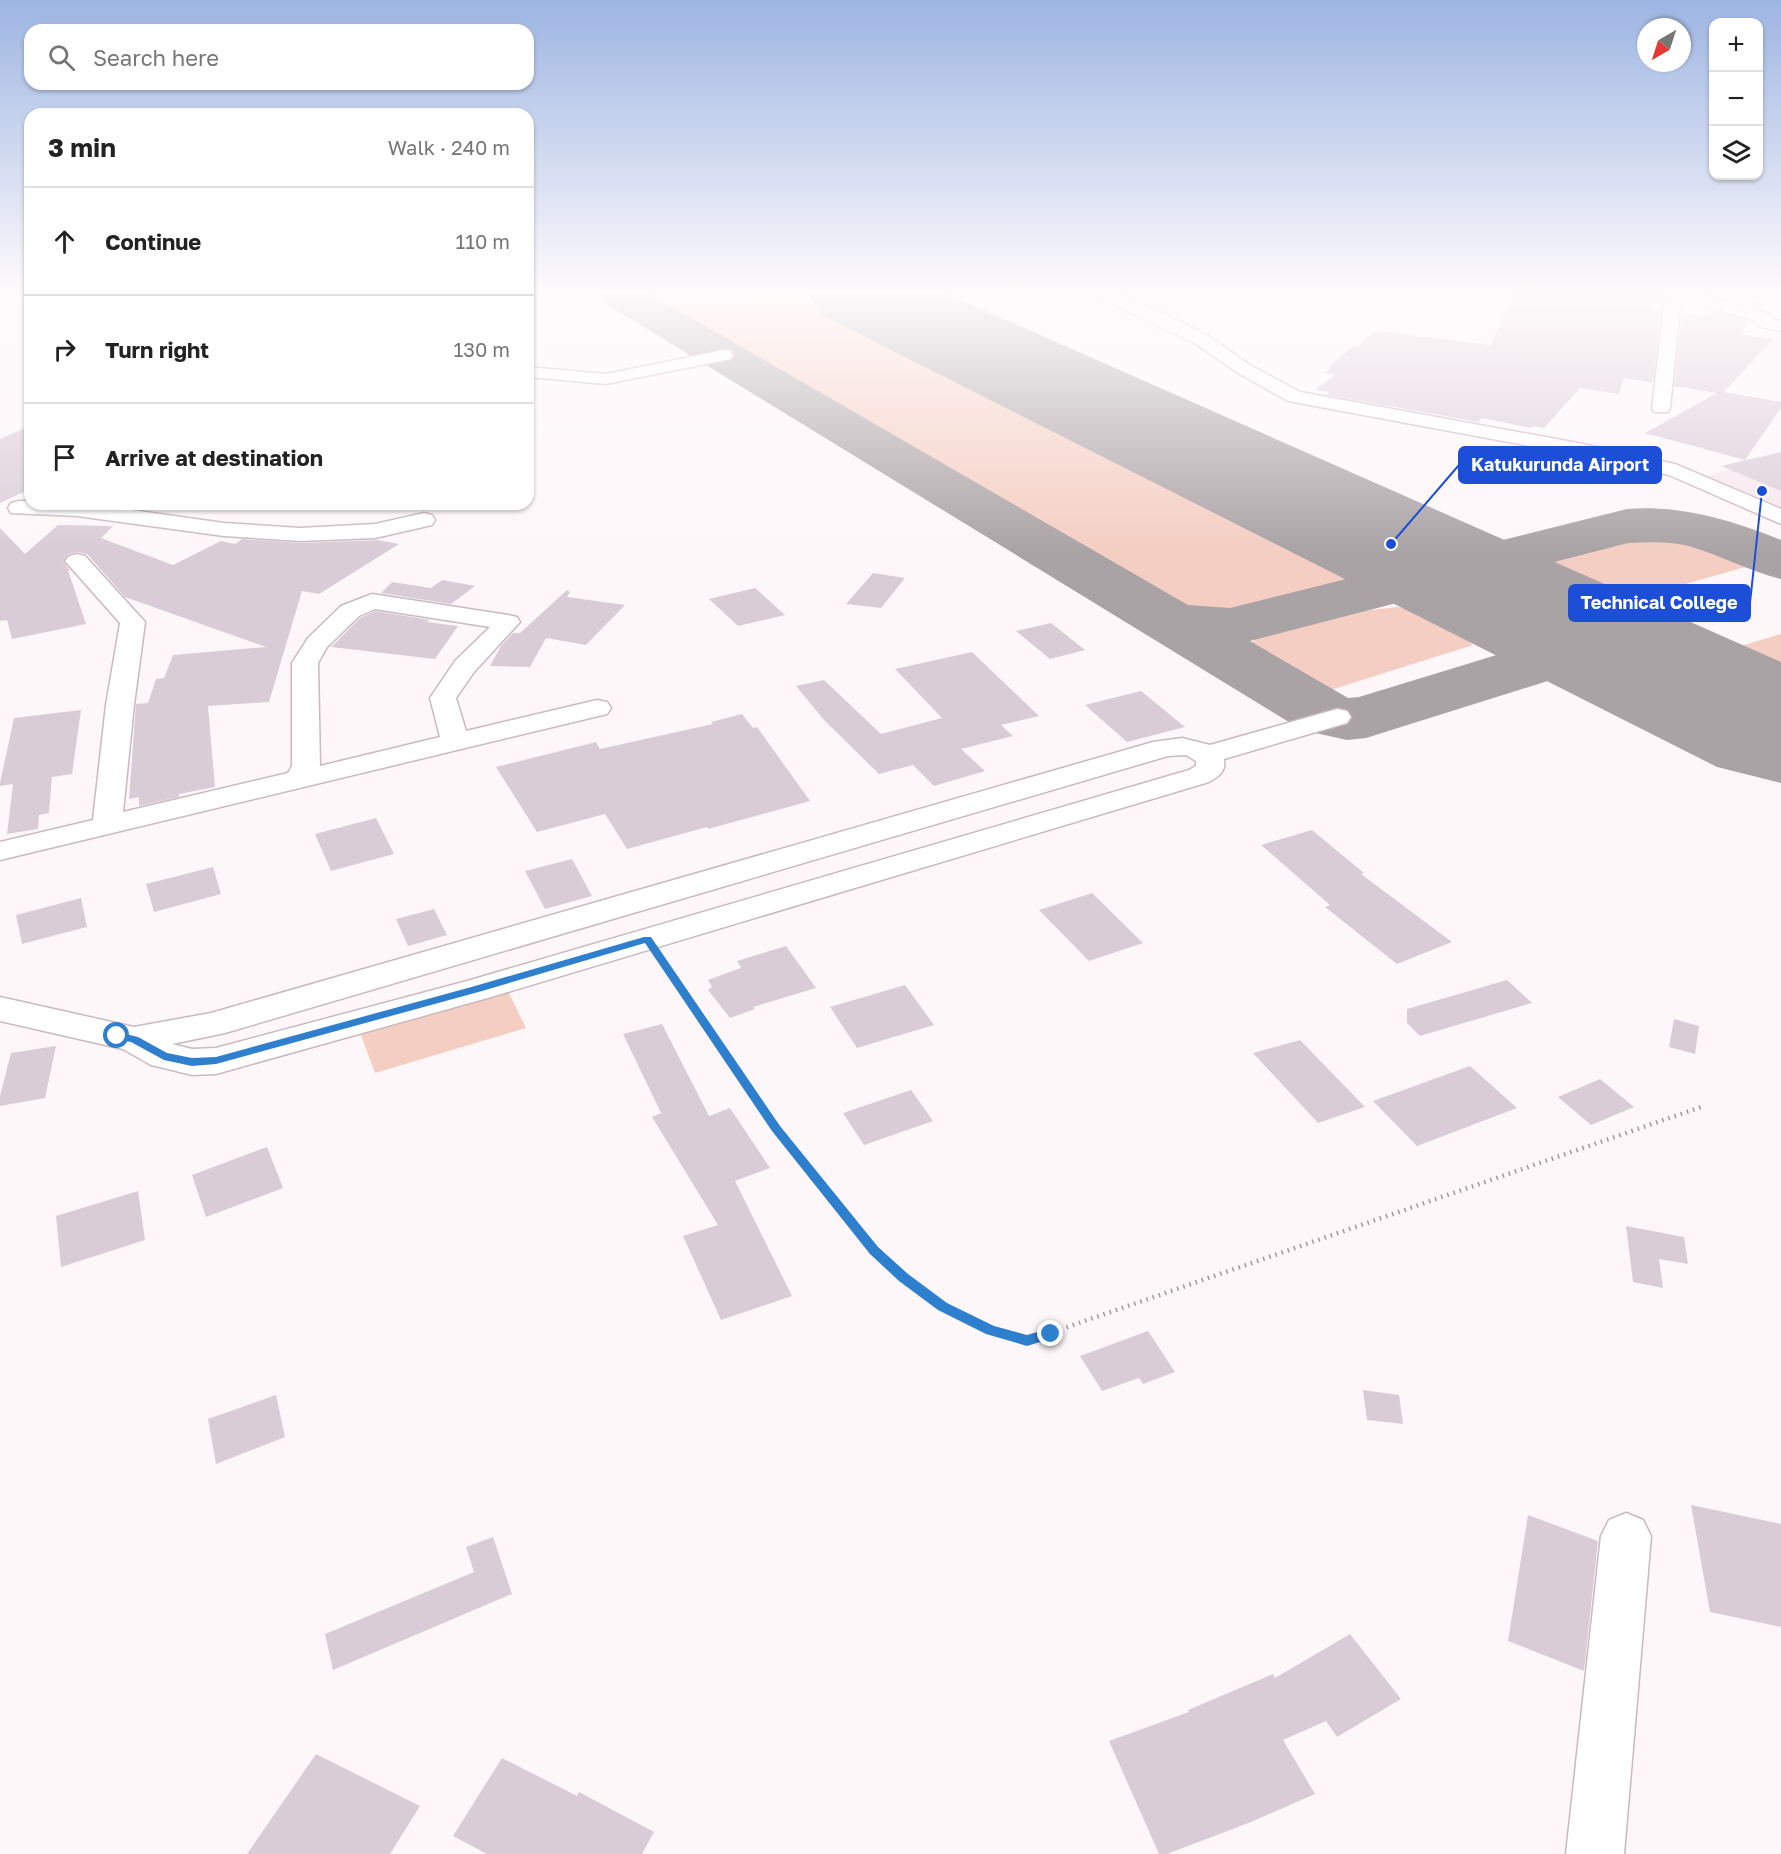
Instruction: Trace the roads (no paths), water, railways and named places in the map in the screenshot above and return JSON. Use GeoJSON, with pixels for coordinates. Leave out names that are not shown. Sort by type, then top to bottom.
{"type":"FeatureCollection","features":[{"type":"Feature","properties":{"kind":"street"},"geometry":{"type":"LineString","coordinates":[[1263,380],[1295,397],[1578,449],[1675,470],[1781,517]]}},
{"type":"Feature","properties":{"kind":"street"},"geometry":{"type":"LineString","coordinates":[[1661,408],[1664,380]]}},
{"type":"Feature","properties":{"kind":"street"},"geometry":{"type":"LineString","coordinates":[[82,510],[176,524],[297,533],[376,531],[424,520]]}},
{"type":"Feature","properties":{"kind":"street"},"geometry":{"type":"LineString","coordinates":[[77,561],[133,622],[120,705],[106,826]]}},
{"type":"Feature","properties":{"kind":"street"},"geometry":{"type":"LineString","coordinates":[[299,781],[306,766],[305,663],[317,643],[350,611],[372,601],[508,622],[464,667],[443,698],[456,743]]}},
{"type":"Feature","properties":{"kind":"street"},"geometry":{"type":"LineString","coordinates":[[0,851],[597,708]]}},
{"type":"Feature","properties":{"kind":"street"},"geometry":{"type":"LineString","coordinates":[[1207,755],[1337,717]]}},
{"type":"Feature","properties":{"kind":"street"},"geometry":{"type":"LineString","coordinates":[[0,1009],[134,1039],[164,1056],[192,1062],[216,1061],[456,995],[1199,776],[1206,773],[1212,764],[1207,755],[1200,751],[1182,746],[1163,748],[212,1025],[134,1039]]}},
{"type":"Feature","properties":{"kind":"street"},"geometry":{"type":"LineString","coordinates":[[1595,1854],[1626,1536]]}},
{"type":"Feature","properties":{"kind":"place","name":"Technical College"},"geometry":{"type":"Point","coordinates":[1762,491]}},
{"type":"Feature","properties":{"kind":"place","name":"Katukurunda Airport"},"geometry":{"type":"Point","coordinates":[1391,544]}}]}
